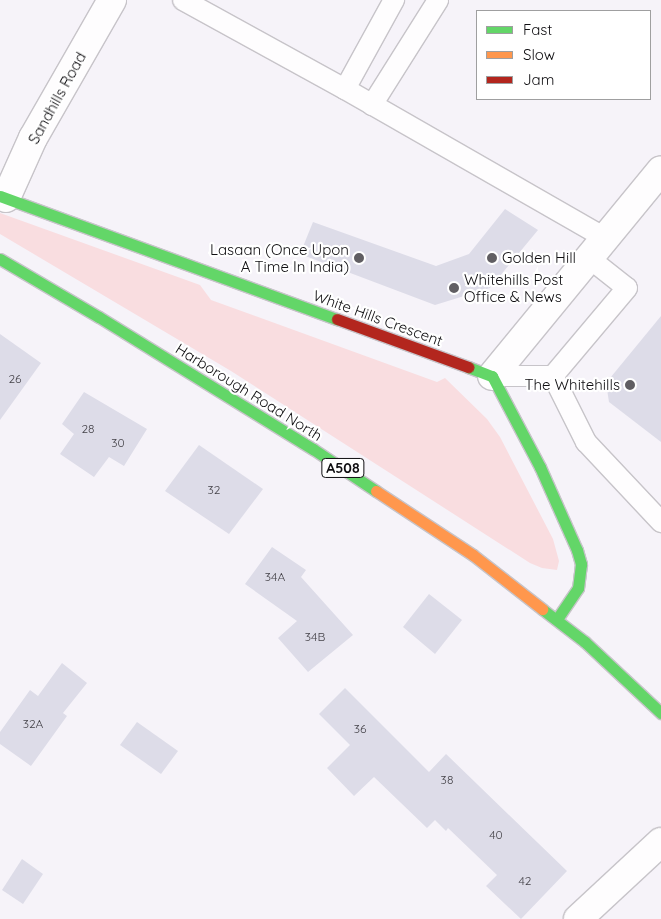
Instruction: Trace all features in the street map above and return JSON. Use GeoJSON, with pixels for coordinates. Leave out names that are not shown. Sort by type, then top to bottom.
{"type":"FeatureCollection","features":[{"type":"Feature","properties":{"kind":"main road","name":"White Hills Crescent"},"geometry":{"type":"LineString","coordinates":[[3,197],[492,376]]}},
{"type":"Feature","properties":{"kind":"main road","name":"Harborough Road North"},"geometry":{"type":"LineString","coordinates":[[0,260],[172,362],[392,500],[473,555],[557,619],[661,713]]}},
{"type":"Feature","properties":{"kind":"main road"},"geometry":{"type":"LineString","coordinates":[[492,376],[540,467],[577,550],[581,564],[578,588],[557,619]]}},
{"type":"Feature","properties":{"kind":"street","name":"Sandhills Road"},"geometry":{"type":"LineString","coordinates":[[3,197],[33,138],[112,0]]}},
{"type":"Feature","properties":{"kind":"street"},"geometry":{"type":"LineString","coordinates":[[492,376],[661,170]]}},
{"type":"Feature","properties":{"kind":"street"},"geometry":{"type":"LineString","coordinates":[[578,919],[661,842]]}},
{"type":"Feature","properties":{"kind":"lane"},"geometry":{"type":"LineString","coordinates":[[182,0],[372,105],[597,248],[627,288],[554,376]]}},
{"type":"Feature","properties":{"kind":"lane"},"geometry":{"type":"LineString","coordinates":[[345,89],[394,0]]}},
{"type":"Feature","properties":{"kind":"lane"},"geometry":{"type":"LineString","coordinates":[[372,105],[438,0]]}},
{"type":"Feature","properties":{"kind":"lane"},"geometry":{"type":"LineString","coordinates":[[492,376],[554,376]]}},
{"type":"Feature","properties":{"kind":"lane"},"geometry":{"type":"LineString","coordinates":[[554,376],[586,442],[661,522]]}},
{"type":"Feature","properties":{"kind":"shaded area"},"geometry":{"type":"Polygon","coordinates":[[[0,213],[200,285],[211,300],[437,382],[445,378],[487,419],[500,437],[553,539],[559,561],[557,570],[542,568],[530,563],[231,371],[0,234],[0,213]]]}},
{"type":"Feature","properties":{"kind":"building"},"geometry":{"type":"Polygon","coordinates":[[[505,209],[538,230],[490,288],[435,305],[300,254],[313,222],[436,266],[469,254],[505,209]]]}},
{"type":"Feature","properties":{"kind":"building"},"geometry":{"type":"Polygon","coordinates":[[[661,316],[661,442],[609,402],[606,383],[661,316]]]}},
{"type":"Feature","properties":{"kind":"building"},"geometry":{"type":"Polygon","coordinates":[[[0,334],[41,363],[0,420],[0,334]]]}},
{"type":"Feature","properties":{"kind":"building"},"geometry":{"type":"Polygon","coordinates":[[[84,392],[147,429],[124,466],[109,457],[94,477],[60,454],[74,434],[62,424],[84,392]]]}},
{"type":"Feature","properties":{"kind":"building"},"geometry":{"type":"Polygon","coordinates":[[[199,445],[263,489],[229,534],[165,491],[199,445]]]}},
{"type":"Feature","properties":{"kind":"building"},"geometry":{"type":"Polygon","coordinates":[[[272,547],[306,570],[301,577],[353,635],[308,672],[278,638],[297,621],[245,584],[272,547]]]}},
{"type":"Feature","properties":{"kind":"building"},"geometry":{"type":"Polygon","coordinates":[[[429,594],[462,620],[435,654],[403,627],[429,594]]]}},
{"type":"Feature","properties":{"kind":"building"},"geometry":{"type":"Polygon","coordinates":[[[62,663],[87,683],[63,713],[67,716],[31,766],[0,744],[0,732],[30,690],[38,696],[62,663]]]}},
{"type":"Feature","properties":{"kind":"building"},"geometry":{"type":"Polygon","coordinates":[[[345,688],[429,772],[446,754],[567,871],[521,919],[486,886],[497,875],[448,828],[446,831],[435,820],[427,828],[374,777],[354,796],[327,768],[350,745],[319,714],[345,688]]]}},
{"type":"Feature","properties":{"kind":"building"},"geometry":{"type":"Polygon","coordinates":[[[137,722],[178,751],[161,774],[120,745],[137,722]]]}},
{"type":"Feature","properties":{"kind":"building"},"geometry":{"type":"Polygon","coordinates":[[[22,859],[43,874],[23,904],[2,890],[22,859]]]}},
{"type":"Feature","properties":{"kind":"traffic: fast"},"geometry":{"type":"LineString","coordinates":[[0,196],[337,319]]}},
{"type":"Feature","properties":{"kind":"traffic: fast"},"geometry":{"type":"LineString","coordinates":[[0,259],[99,317],[313,449],[376,491]]}},
{"type":"Feature","properties":{"kind":"traffic: fast"},"geometry":{"type":"LineString","coordinates":[[468,367],[492,376],[540,467],[577,550],[581,564],[578,588],[557,619]]}},
{"type":"Feature","properties":{"kind":"traffic: fast"},"geometry":{"type":"LineString","coordinates":[[542,609],[585,642],[661,713]]}},
{"type":"Feature","properties":{"kind":"traffic: slow"},"geometry":{"type":"LineString","coordinates":[[376,491],[473,555],[542,609]]}},
{"type":"Feature","properties":{"kind":"traffic: jam"},"geometry":{"type":"LineString","coordinates":[[337,319],[468,367]]}},
{"type":"Feature","properties":{"kind":"place","name":"Lasaan (Once Upon A Time In India)"},"geometry":{"type":"Point","coordinates":[359,258]}},
{"type":"Feature","properties":{"kind":"place","name":"Golden Hill"},"geometry":{"type":"Point","coordinates":[492,258]}},
{"type":"Feature","properties":{"kind":"place","name":"Whitehills Post Office & News"},"geometry":{"type":"Point","coordinates":[454,288]}},
{"type":"Feature","properties":{"kind":"place","name":"The Whitehills"},"geometry":{"type":"Point","coordinates":[630,385]}}]}
